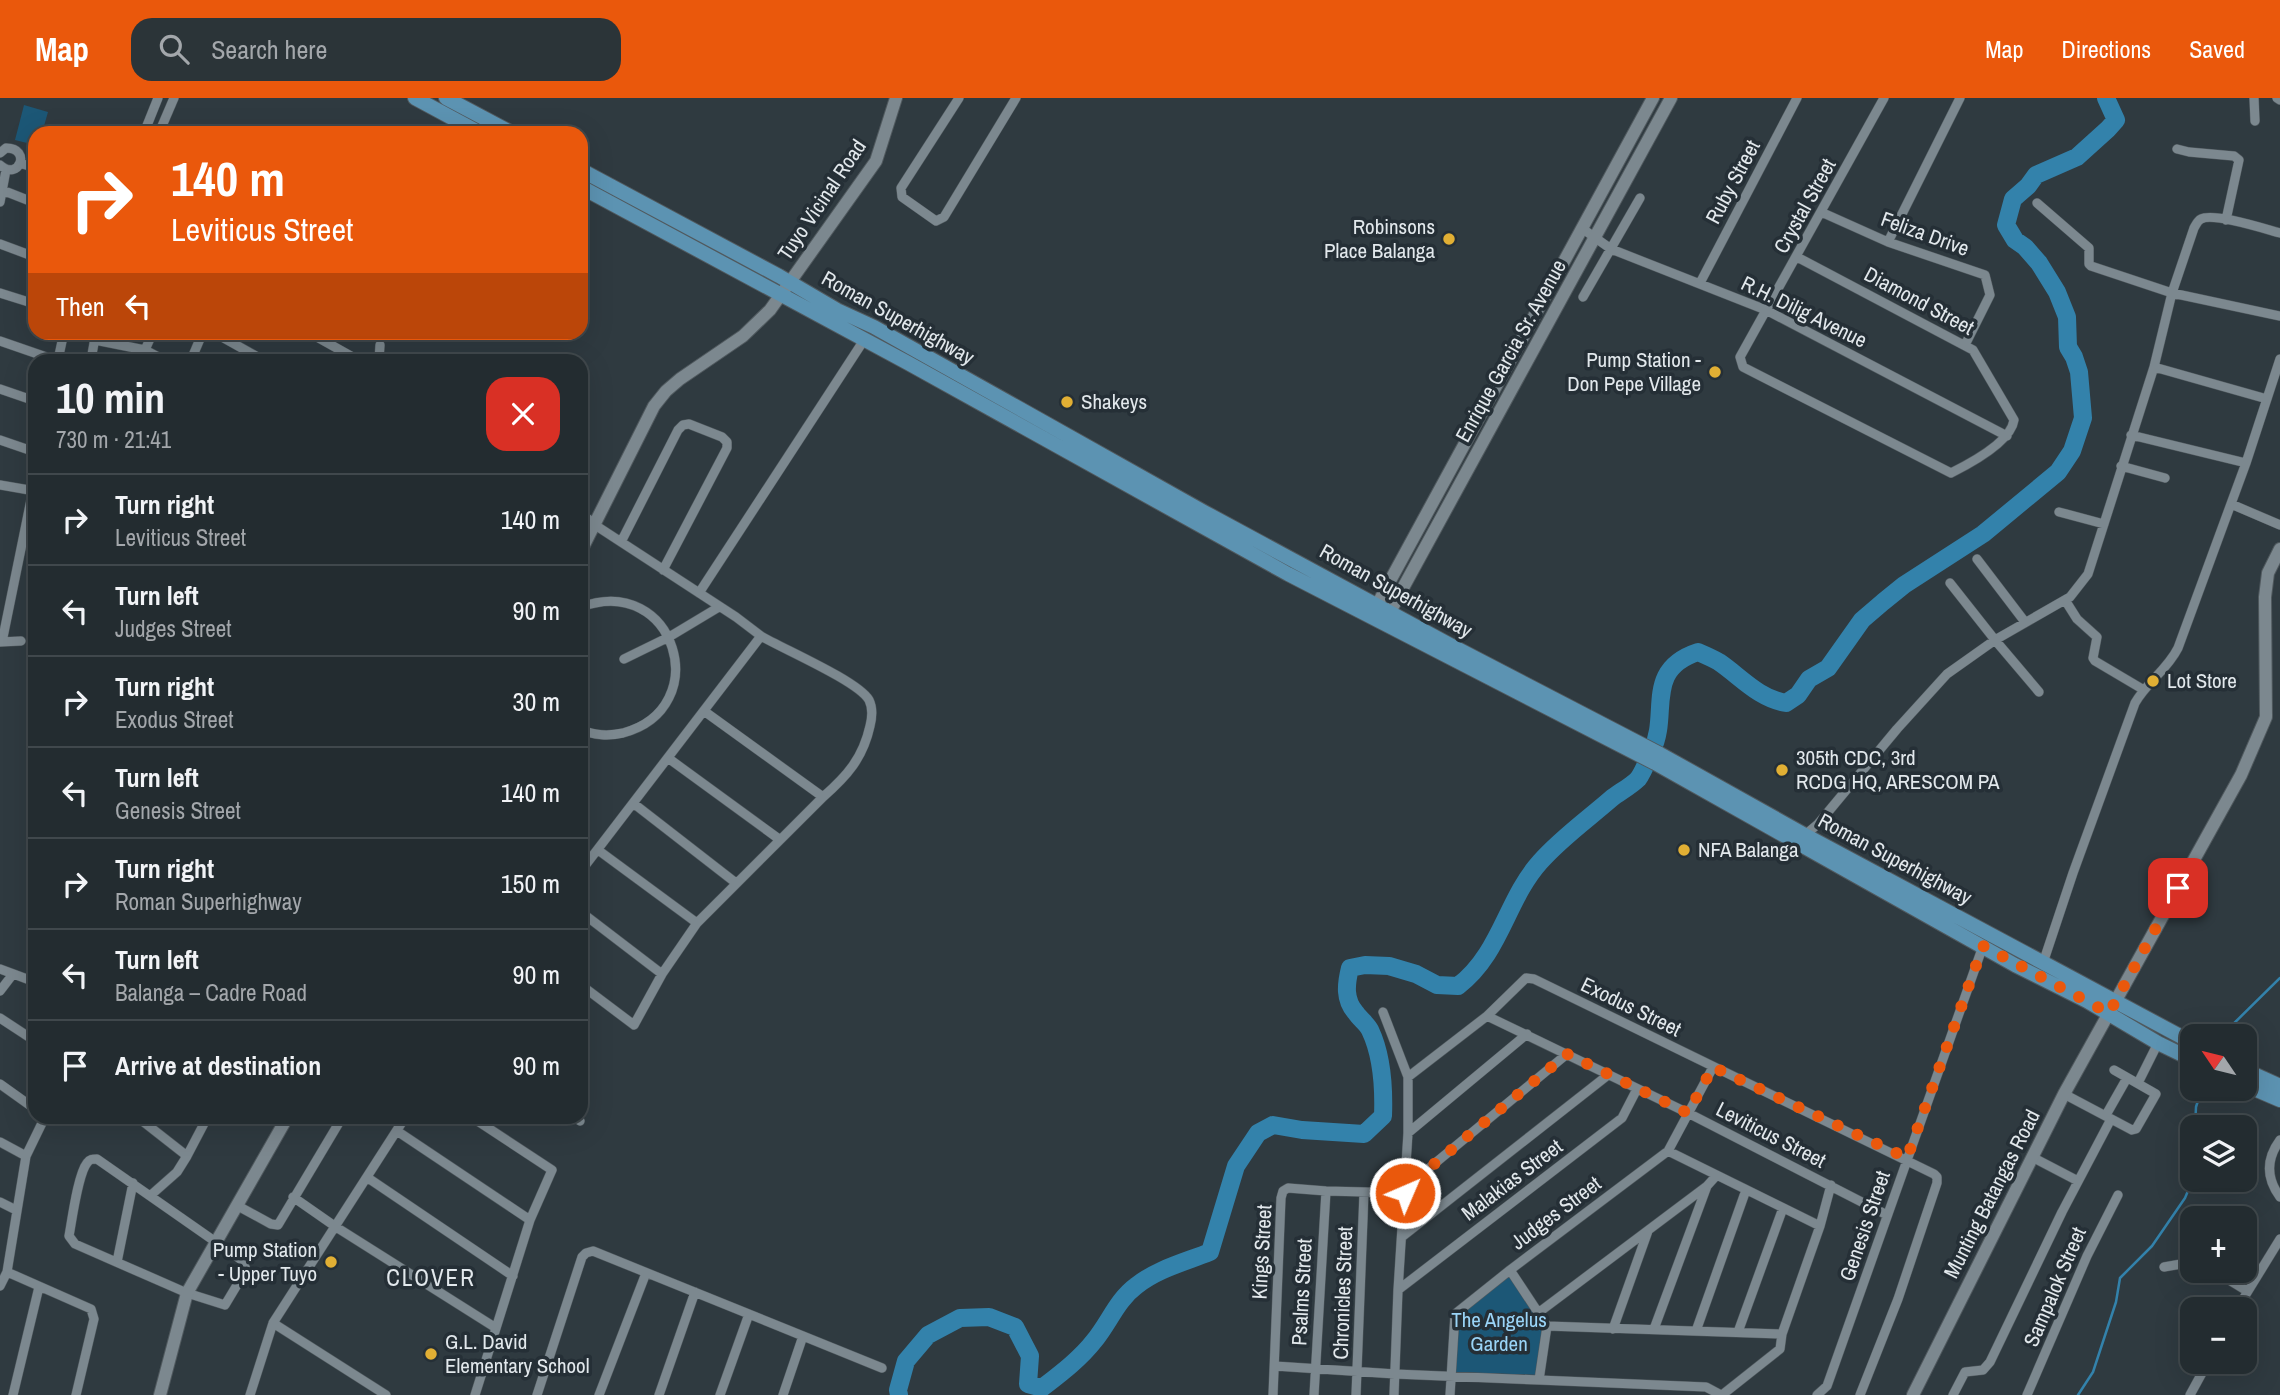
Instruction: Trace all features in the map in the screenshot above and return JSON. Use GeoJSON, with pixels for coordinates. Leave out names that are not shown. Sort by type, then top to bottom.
{"type":"FeatureCollection","features":[{"type":"Feature","properties":{"kind":"main road"},"geometry":{"type":"LineString","coordinates":[[415,98],[467,126]]}},
{"type":"Feature","properties":{"kind":"main road"},"geometry":{"type":"LineString","coordinates":[[446,98],[499,126]]}},
{"type":"Feature","properties":{"kind":"main road","name":"Roman Superhighway"},"geometry":{"type":"LineString","coordinates":[[588,174],[789,282],[1380,614],[1805,835],[2043,963],[2113,1007],[2158,1043],[2180,1054]]}},
{"type":"Feature","properties":{"kind":"main road","name":"Roman Superhighway"},"geometry":{"type":"LineString","coordinates":[[588,191],[1288,574],[1380,614]]}},
{"type":"Feature","properties":{"kind":"main road","name":"Roman Superhighway"},"geometry":{"type":"LineString","coordinates":[[1657,758],[1983,946],[2180,1037]]}},
{"type":"Feature","properties":{"kind":"main road"},"geometry":{"type":"LineString","coordinates":[[2258,1076],[2280,1086]]}},
{"type":"Feature","properties":{"kind":"main road"},"geometry":{"type":"LineString","coordinates":[[2258,1091],[2280,1100]]}},
{"type":"Feature","properties":{"kind":"street"},"geometry":{"type":"LineString","coordinates":[[147,126],[158,98]]}},
{"type":"Feature","properties":{"kind":"street"},"geometry":{"type":"LineString","coordinates":[[162,126],[174,98]]}},
{"type":"Feature","properties":{"kind":"street","name":"Tuyo Vicinal Road"},"geometry":{"type":"LineString","coordinates":[[588,538],[654,406],[666,391],[743,336],[781,295],[876,161],[896,98]]}},
{"type":"Feature","properties":{"kind":"street"},"geometry":{"type":"LineString","coordinates":[[959,98],[901,188],[902,197],[936,221],[944,217],[1016,98]]}},
{"type":"Feature","properties":{"kind":"street","name":"Enrique Garcia Sr. Avenue"},"geometry":{"type":"LineString","coordinates":[[1380,614],[1653,98]]}},
{"type":"Feature","properties":{"kind":"street","name":"Enrique Garcia Sr. Avenue"},"geometry":{"type":"LineString","coordinates":[[1380,614],[1595,238],[1671,98]]}},
{"type":"Feature","properties":{"kind":"street","name":"Ruby Street"},"geometry":{"type":"LineString","coordinates":[[1700,283],[1797,98]]}},
{"type":"Feature","properties":{"kind":"street","name":"Crystal Street"},"geometry":{"type":"LineString","coordinates":[[1884,98],[1740,357],[1743,366],[1951,473],[1972,462],[2007,436]]}},
{"type":"Feature","properties":{"kind":"street"},"geometry":{"type":"LineString","coordinates":[[1888,242],[1960,98]]}},
{"type":"Feature","properties":{"kind":"street"},"geometry":{"type":"LineString","coordinates":[[2254,98],[2255,121]]}},
{"type":"Feature","properties":{"kind":"street"},"geometry":{"type":"LineString","coordinates":[[0,153],[6,148],[13,148],[20,156],[20,163],[13,170],[3,167],[0,202]]}},
{"type":"Feature","properties":{"kind":"street"},"geometry":{"type":"LineString","coordinates":[[2176,149],[2234,156],[2239,160],[2226,219]]}},
{"type":"Feature","properties":{"kind":"street"},"geometry":{"type":"LineString","coordinates":[[20,163],[28,166]]}},
{"type":"Feature","properties":{"kind":"street"},"geometry":{"type":"LineString","coordinates":[[2,190],[28,199]]}},
{"type":"Feature","properties":{"kind":"street"},"geometry":{"type":"LineString","coordinates":[[1583,297],[1640,198]]}},
{"type":"Feature","properties":{"kind":"street"},"geometry":{"type":"LineString","coordinates":[[2037,203],[2088,247],[2091,267],[2172,293],[2280,316]]}},
{"type":"Feature","properties":{"kind":"street","name":"Feliza Drive"},"geometry":{"type":"LineString","coordinates":[[1821,212],[1888,242],[1985,275],[1990,295],[1965,345]]}},
{"type":"Feature","properties":{"kind":"street"},"geometry":{"type":"LineString","coordinates":[[1805,835],[1818,824],[1947,674],[1995,640],[2065,600],[2076,591],[2088,574],[2154,367],[2172,293],[2196,224],[2204,218],[2226,219],[2280,233]]}},
{"type":"Feature","properties":{"kind":"street","name":"R.H. Dilig Avenue"},"geometry":{"type":"LineString","coordinates":[[1583,229],[1611,248],[1766,310],[2007,436]]}},
{"type":"Feature","properties":{"kind":"street"},"geometry":{"type":"LineString","coordinates":[[0,244],[28,254]]}},
{"type":"Feature","properties":{"kind":"street","name":"Diamond Street"},"geometry":{"type":"LineString","coordinates":[[1797,257],[1965,345],[1977,354],[2014,420],[2007,436]]}},
{"type":"Feature","properties":{"kind":"street"},"geometry":{"type":"LineString","coordinates":[[0,293],[28,302]]}},
{"type":"Feature","properties":{"kind":"street"},"geometry":{"type":"LineString","coordinates":[[110,340],[153,354]]}},
{"type":"Feature","properties":{"kind":"street"},"geometry":{"type":"LineString","coordinates":[[145,350],[149,340]]}},
{"type":"Feature","properties":{"kind":"street"},"geometry":{"type":"LineString","coordinates":[[227,340],[252,354]]}},
{"type":"Feature","properties":{"kind":"street"},"geometry":{"type":"LineString","coordinates":[[322,340],[347,354]]}},
{"type":"Feature","properties":{"kind":"street"},"geometry":{"type":"LineString","coordinates":[[699,593],[863,340]]}},
{"type":"Feature","properties":{"kind":"street"},"geometry":{"type":"LineString","coordinates":[[0,341],[38,354]]}},
{"type":"Feature","properties":{"kind":"street"},"geometry":{"type":"LineString","coordinates":[[379,354],[380,345]]}},
{"type":"Feature","properties":{"kind":"street"},"geometry":{"type":"LineString","coordinates":[[2043,963],[2135,703],[2168,666],[2178,648],[2246,463],[2280,359]]}},
{"type":"Feature","properties":{"kind":"street"},"geometry":{"type":"LineString","coordinates":[[2154,367],[2266,399]]}},
{"type":"Feature","properties":{"kind":"street"},"geometry":{"type":"LineString","coordinates":[[0,389],[28,399]]}},
{"type":"Feature","properties":{"kind":"street"},"geometry":{"type":"LineString","coordinates":[[621,542],[678,430],[689,424],[722,437],[727,442],[727,448],[663,570]]}},
{"type":"Feature","properties":{"kind":"street"},"geometry":{"type":"LineString","coordinates":[[2131,435],[2246,463]]}},
{"type":"Feature","properties":{"kind":"street"},"geometry":{"type":"LineString","coordinates":[[0,440],[28,450]]}},
{"type":"Feature","properties":{"kind":"street"},"geometry":{"type":"LineString","coordinates":[[2121,466],[2165,478]]}},
{"type":"Feature","properties":{"kind":"street"},"geometry":{"type":"LineString","coordinates":[[0,485],[28,490]]}},
{"type":"Feature","properties":{"kind":"street"},"geometry":{"type":"LineString","coordinates":[[2231,503],[2280,525]]}},
{"type":"Feature","properties":{"kind":"street"},"geometry":{"type":"LineString","coordinates":[[2059,512],[2104,524]]}},
{"type":"Feature","properties":{"kind":"street"},"geometry":{"type":"LineString","coordinates":[[21,642],[1,642],[28,518]]}},
{"type":"Feature","properties":{"kind":"street"},"geometry":{"type":"LineString","coordinates":[[588,519],[761,636],[844,681],[869,700],[872,712],[865,747],[850,772],[779,839],[697,923],[662,974],[634,1025],[588,990]]}},
{"type":"Feature","properties":{"kind":"street","name":"Munting Batangas Road"},"geometry":{"type":"LineString","coordinates":[[1913,1395],[2064,1094],[2241,775],[2264,725],[2265,597],[2267,576],[2280,549]]}},
{"type":"Feature","properties":{"kind":"street"},"geometry":{"type":"LineString","coordinates":[[1977,559],[2025,622]]}},
{"type":"Feature","properties":{"kind":"street"},"geometry":{"type":"LineString","coordinates":[[1950,583],[2039,692]]}},
{"type":"Feature","properties":{"kind":"street"},"geometry":{"type":"LineString","coordinates":[[2065,600],[2077,619],[2097,637],[2093,658],[2095,661],[2144,690]]}},
{"type":"Feature","properties":{"kind":"street"},"geometry":{"type":"LineString","coordinates":[[588,605],[598,601],[624,601],[649,613],[669,636],[676,660],[673,688],[659,712],[638,729],[612,736],[588,732]]}},
{"type":"Feature","properties":{"kind":"street"},"geometry":{"type":"LineString","coordinates":[[624,659],[719,607]]}},
{"type":"Feature","properties":{"kind":"street"},"geometry":{"type":"LineString","coordinates":[[588,862],[761,636]]}},
{"type":"Feature","properties":{"kind":"street"},"geometry":{"type":"LineString","coordinates":[[704,711],[823,797]]}},
{"type":"Feature","properties":{"kind":"street"},"geometry":{"type":"LineString","coordinates":[[668,758],[779,839]]}},
{"type":"Feature","properties":{"kind":"street"},"geometry":{"type":"LineString","coordinates":[[633,803],[736,883]]}},
{"type":"Feature","properties":{"kind":"street"},"geometry":{"type":"LineString","coordinates":[[598,850],[697,923]]}},
{"type":"Feature","properties":{"kind":"street"},"geometry":{"type":"LineString","coordinates":[[588,917],[662,974]]}},
{"type":"Feature","properties":{"kind":"street","name":"Genesis Street"},"geometry":{"type":"LineString","coordinates":[[1817,1395],[1827,1386],[1983,946]]}},
{"type":"Feature","properties":{"kind":"street"},"geometry":{"type":"LineString","coordinates":[[0,969],[28,979]]}},
{"type":"Feature","properties":{"kind":"street"},"geometry":{"type":"LineString","coordinates":[[0,991],[13,974]]}},
{"type":"Feature","properties":{"kind":"street","name":"Exodus Street"},"geometry":{"type":"LineString","coordinates":[[1408,1077],[1487,1016],[1518,983],[1526,978],[1534,979],[1907,1158],[1934,1174],[1937,1183],[1898,1299],[1860,1395]]}},
{"type":"Feature","properties":{"kind":"street"},"geometry":{"type":"LineString","coordinates":[[1383,1012],[1408,1077],[1408,1133],[1394,1395]]}},
{"type":"Feature","properties":{"kind":"street","name":"Leviticus Street"},"geometry":{"type":"LineString","coordinates":[[1487,1016],[1688,1113],[1887,1215]]}},
{"type":"Feature","properties":{"kind":"street"},"geometry":{"type":"LineString","coordinates":[[0,1018],[28,1036]]}},
{"type":"Feature","properties":{"kind":"street"},"geometry":{"type":"LineString","coordinates":[[1408,1133],[1527,1034]]}},
{"type":"Feature","properties":{"kind":"street"},"geometry":{"type":"LineString","coordinates":[[2138,1083],[2158,1043]]}},
{"type":"Feature","properties":{"kind":"street"},"geometry":{"type":"LineString","coordinates":[[1405,1190],[1567,1054]]}},
{"type":"Feature","properties":{"kind":"street","name":"Judges Street"},"geometry":{"type":"LineString","coordinates":[[1450,1395],[1455,1314],[1668,1151],[1713,1067]]}},
{"type":"Feature","properties":{"kind":"street"},"geometry":{"type":"LineString","coordinates":[[2064,1094],[2132,1130],[2140,1125],[2156,1094],[2114,1070]]}},
{"type":"Feature","properties":{"kind":"street"},"geometry":{"type":"LineString","coordinates":[[1403,1236],[1608,1075]]}},
{"type":"Feature","properties":{"kind":"street"},"geometry":{"type":"LineString","coordinates":[[1953,1395],[1965,1372],[1983,1370],[1990,1362],[2127,1077]]}},
{"type":"Feature","properties":{"kind":"street"},"geometry":{"type":"LineString","coordinates":[[0,1084],[28,1104]]}},
{"type":"Feature","properties":{"kind":"street","name":"Malakias Street"},"geometry":{"type":"LineString","coordinates":[[1398,1290],[1622,1118],[1637,1089]]}},
{"type":"Feature","properties":{"kind":"street"},"geometry":{"type":"LineString","coordinates":[[0,1286],[8,1272],[26,1156],[42,1124]]}},
{"type":"Feature","properties":{"kind":"street"},"geometry":{"type":"LineString","coordinates":[[146,1124],[187,1156]]}},
{"type":"Feature","properties":{"kind":"street"},"geometry":{"type":"LineString","coordinates":[[151,1195],[177,1172],[204,1124]]}},
{"type":"Feature","properties":{"kind":"street"},"geometry":{"type":"LineString","coordinates":[[160,1395],[187,1293],[284,1124]]}},
{"type":"Feature","properties":{"kind":"street"},"geometry":{"type":"LineString","coordinates":[[238,1206],[271,1224],[278,1225],[338,1124]]}},
{"type":"Feature","properties":{"kind":"street"},"geometry":{"type":"LineString","coordinates":[[264,1395],[252,1392],[273,1323],[401,1124]]}},
{"type":"Feature","properties":{"kind":"street"},"geometry":{"type":"LineString","coordinates":[[475,1395],[530,1220],[552,1170],[482,1124]]}},
{"type":"Feature","properties":{"kind":"street"},"geometry":{"type":"LineString","coordinates":[[397,1131],[530,1220]]}},
{"type":"Feature","properties":{"kind":"street"},"geometry":{"type":"LineString","coordinates":[[2280,1140],[2270,1157],[2269,1175],[2280,1197]]}},
{"type":"Feature","properties":{"kind":"street"},"geometry":{"type":"LineString","coordinates":[[0,1142],[26,1156]]}},
{"type":"Feature","properties":{"kind":"street"},"geometry":{"type":"LineString","coordinates":[[1668,1151],[1820,1226]]}},
{"type":"Feature","properties":{"kind":"street"},"geometry":{"type":"LineString","coordinates":[[2032,1157],[2078,1181]]}},
{"type":"Feature","properties":{"kind":"street"},"geometry":{"type":"LineString","coordinates":[[97,1159],[134,1183],[217,1240],[246,1264],[242,1280],[225,1305],[187,1293],[75,1244],[69,1236],[81,1177],[90,1160],[97,1159]]}},
{"type":"Feature","properties":{"kind":"street"},"geometry":{"type":"LineString","coordinates":[[1538,1313],[1707,1186],[1716,1176]]}},
{"type":"Feature","properties":{"kind":"street"},"geometry":{"type":"LineString","coordinates":[[368,1178],[513,1276]]}},
{"type":"Feature","properties":{"kind":"street"},"geometry":{"type":"LineString","coordinates":[[117,1262],[134,1183]]}},
{"type":"Feature","properties":{"kind":"street"},"geometry":{"type":"LineString","coordinates":[[1275,1366],[1395,1374],[1706,1387],[1722,1395],[1780,1349],[1782,1334],[1820,1226],[1831,1185]]}},
{"type":"Feature","properties":{"kind":"street"},"geometry":{"type":"LineString","coordinates":[[1654,1329],[1707,1186]]}},
{"type":"Feature","properties":{"kind":"street","name":"Kings Street"},"geometry":{"type":"LineString","coordinates":[[1273,1395],[1283,1191],[1289,1188],[1364,1193],[1405,1190]]}},
{"type":"Feature","properties":{"kind":"street"},"geometry":{"type":"LineString","coordinates":[[1696,1331],[1746,1190]]}},
{"type":"Feature","properties":{"kind":"street","name":"Psalms Street"},"geometry":{"type":"LineString","coordinates":[[1314,1395],[1326,1191]]}},
{"type":"Feature","properties":{"kind":"street","name":"Chronicles Street"},"geometry":{"type":"LineString","coordinates":[[1356,1395],[1364,1193]]}},
{"type":"Feature","properties":{"kind":"street","name":"Sampalok Street"},"geometry":{"type":"LineString","coordinates":[[2027,1395],[2092,1246],[2118,1195]]}},
{"type":"Feature","properties":{"kind":"street"},"geometry":{"type":"LineString","coordinates":[[293,1197],[496,1328]]}},
{"type":"Feature","properties":{"kind":"street"},"geometry":{"type":"LineString","coordinates":[[0,1202],[16,1210]]}},
{"type":"Feature","properties":{"kind":"street"},"geometry":{"type":"LineString","coordinates":[[1738,1332],[1783,1208]]}},
{"type":"Feature","properties":{"kind":"street"},"geometry":{"type":"LineString","coordinates":[[1613,1329],[1648,1231]]}},
{"type":"Feature","properties":{"kind":"street"},"geometry":{"type":"LineString","coordinates":[[2244,1297],[2280,1240]]}},
{"type":"Feature","properties":{"kind":"street"},"geometry":{"type":"LineString","coordinates":[[537,1395],[582,1257],[593,1251],[882,1368]]}},
{"type":"Feature","properties":{"kind":"street"},"geometry":{"type":"LineString","coordinates":[[2164,1267],[2180,1264]]}},
{"type":"Feature","properties":{"kind":"street"},"geometry":{"type":"LineString","coordinates":[[1510,1270],[1547,1326],[1539,1380]]}},
{"type":"Feature","properties":{"kind":"street"},"geometry":{"type":"LineString","coordinates":[[8,1272],[93,1312],[76,1395]]}},
{"type":"Feature","properties":{"kind":"street"},"geometry":{"type":"LineString","coordinates":[[599,1395],[646,1273]]}},
{"type":"Feature","properties":{"kind":"street"},"geometry":{"type":"LineString","coordinates":[[2234,1283],[2247,1291]]}},
{"type":"Feature","properties":{"kind":"street"},"geometry":{"type":"LineString","coordinates":[[13,1395],[39,1287]]}},
{"type":"Feature","properties":{"kind":"street"},"geometry":{"type":"LineString","coordinates":[[659,1395],[695,1292]]}},
{"type":"Feature","properties":{"kind":"street"},"geometry":{"type":"LineString","coordinates":[[720,1395],[749,1314]]}},
{"type":"Feature","properties":{"kind":"street"},"geometry":{"type":"LineString","coordinates":[[273,1323],[386,1395]]}},
{"type":"Feature","properties":{"kind":"street"},"geometry":{"type":"LineString","coordinates":[[1547,1326],[1782,1334]]}},
{"type":"Feature","properties":{"kind":"street"},"geometry":{"type":"LineString","coordinates":[[783,1395],[803,1336]]}},
{"type":"Feature","properties":{"kind":"street"},"geometry":{"type":"LineString","coordinates":[[2190,1395],[2201,1374]]}},
{"type":"Feature","properties":{"kind":"green space"},"geometry":{"type":"Polygon","coordinates":[[[24,105],[48,112],[44,126],[28,126],[28,143],[15,140],[24,105]]]}},
{"type":"Feature","properties":{"kind":"green space","name":"The Angelus Garden"},"geometry":{"type":"Polygon","coordinates":[[[1509,1272],[1543,1325],[1540,1375],[1453,1372],[1457,1315],[1509,1272]]]}},
{"type":"Feature","properties":{"kind":"waterway"},"geometry":{"type":"LineString","coordinates":[[899,1395],[906,1361],[928,1335],[960,1318],[989,1317],[1015,1327],[1030,1356],[1028,1384],[1042,1388],[1088,1348],[1124,1298],[1136,1286],[1162,1270],[1210,1252],[1236,1166],[1258,1133],[1273,1125],[1302,1130],[1364,1134],[1383,1116],[1382,1084],[1380,1061],[1374,1040],[1369,1028],[1352,1008],[1348,997],[1350,968],[1365,965],[1389,966],[1416,974],[1437,985],[1458,986],[1472,973],[1494,942],[1528,877],[1540,862],[1640,776],[1657,736],[1664,681],[1670,670],[1681,660],[1698,652],[1719,662],[1758,692],[1786,703],[1798,695],[1809,679],[1828,668],[1862,620],[1883,602],[1904,585],[1983,534],[2058,472],[2072,451],[2083,418],[2079,372],[2068,347],[2067,317],[2057,292],[2039,263],[2015,240],[2006,225],[2013,199],[2036,175],[2077,157],[2116,120],[2106,98]]}},
{"type":"Feature","properties":{"kind":"waterway"},"geometry":{"type":"LineString","coordinates":[[2233,1024],[2280,978]]}},
{"type":"Feature","properties":{"kind":"waterway"},"geometry":{"type":"LineString","coordinates":[[2196,1115],[2198,1101]]}},
{"type":"Feature","properties":{"kind":"waterway"},"geometry":{"type":"LineString","coordinates":[[2078,1395],[2093,1372],[2116,1302],[2120,1278],[2152,1246],[2188,1192]]}},
{"type":"Feature","properties":{"kind":"place","name":"Robinsons Place Balanga"},"geometry":{"type":"Point","coordinates":[1449,239]}},
{"type":"Feature","properties":{"kind":"place","name":"Pump Station - Don Pepe Village"},"geometry":{"type":"Point","coordinates":[1715,372]}},
{"type":"Feature","properties":{"kind":"place","name":"Shakeys"},"geometry":{"type":"Point","coordinates":[1067,402]}},
{"type":"Feature","properties":{"kind":"place","name":"Lot Store"},"geometry":{"type":"Point","coordinates":[2153,681]}},
{"type":"Feature","properties":{"kind":"place","name":"305th CDC, 3rd RCDG HQ, ARESCOM PA"},"geometry":{"type":"Point","coordinates":[1782,770]}},
{"type":"Feature","properties":{"kind":"place","name":"NFA Balanga"},"geometry":{"type":"Point","coordinates":[1684,850]}},
{"type":"Feature","properties":{"kind":"place","name":"Pump Station - Upper Tuyo"},"geometry":{"type":"Point","coordinates":[331,1262]}},
{"type":"Feature","properties":{"kind":"place","name":"G.L. David Elementary School"},"geometry":{"type":"Point","coordinates":[431,1354]}},
{"type":"Feature","properties":{"kind":"district","name":"CLOVER"},"geometry":{"type":"Point","coordinates":[431,1278]}},
{"type":"Feature","properties":{"kind":"route"},"geometry":{"type":"LineString","coordinates":[[1405,1193],[1405,1188],[1567,1054],[1688,1113],[1713,1067],[1907,1158],[1983,946],[2109,1013],[2178,888]]}}]}
